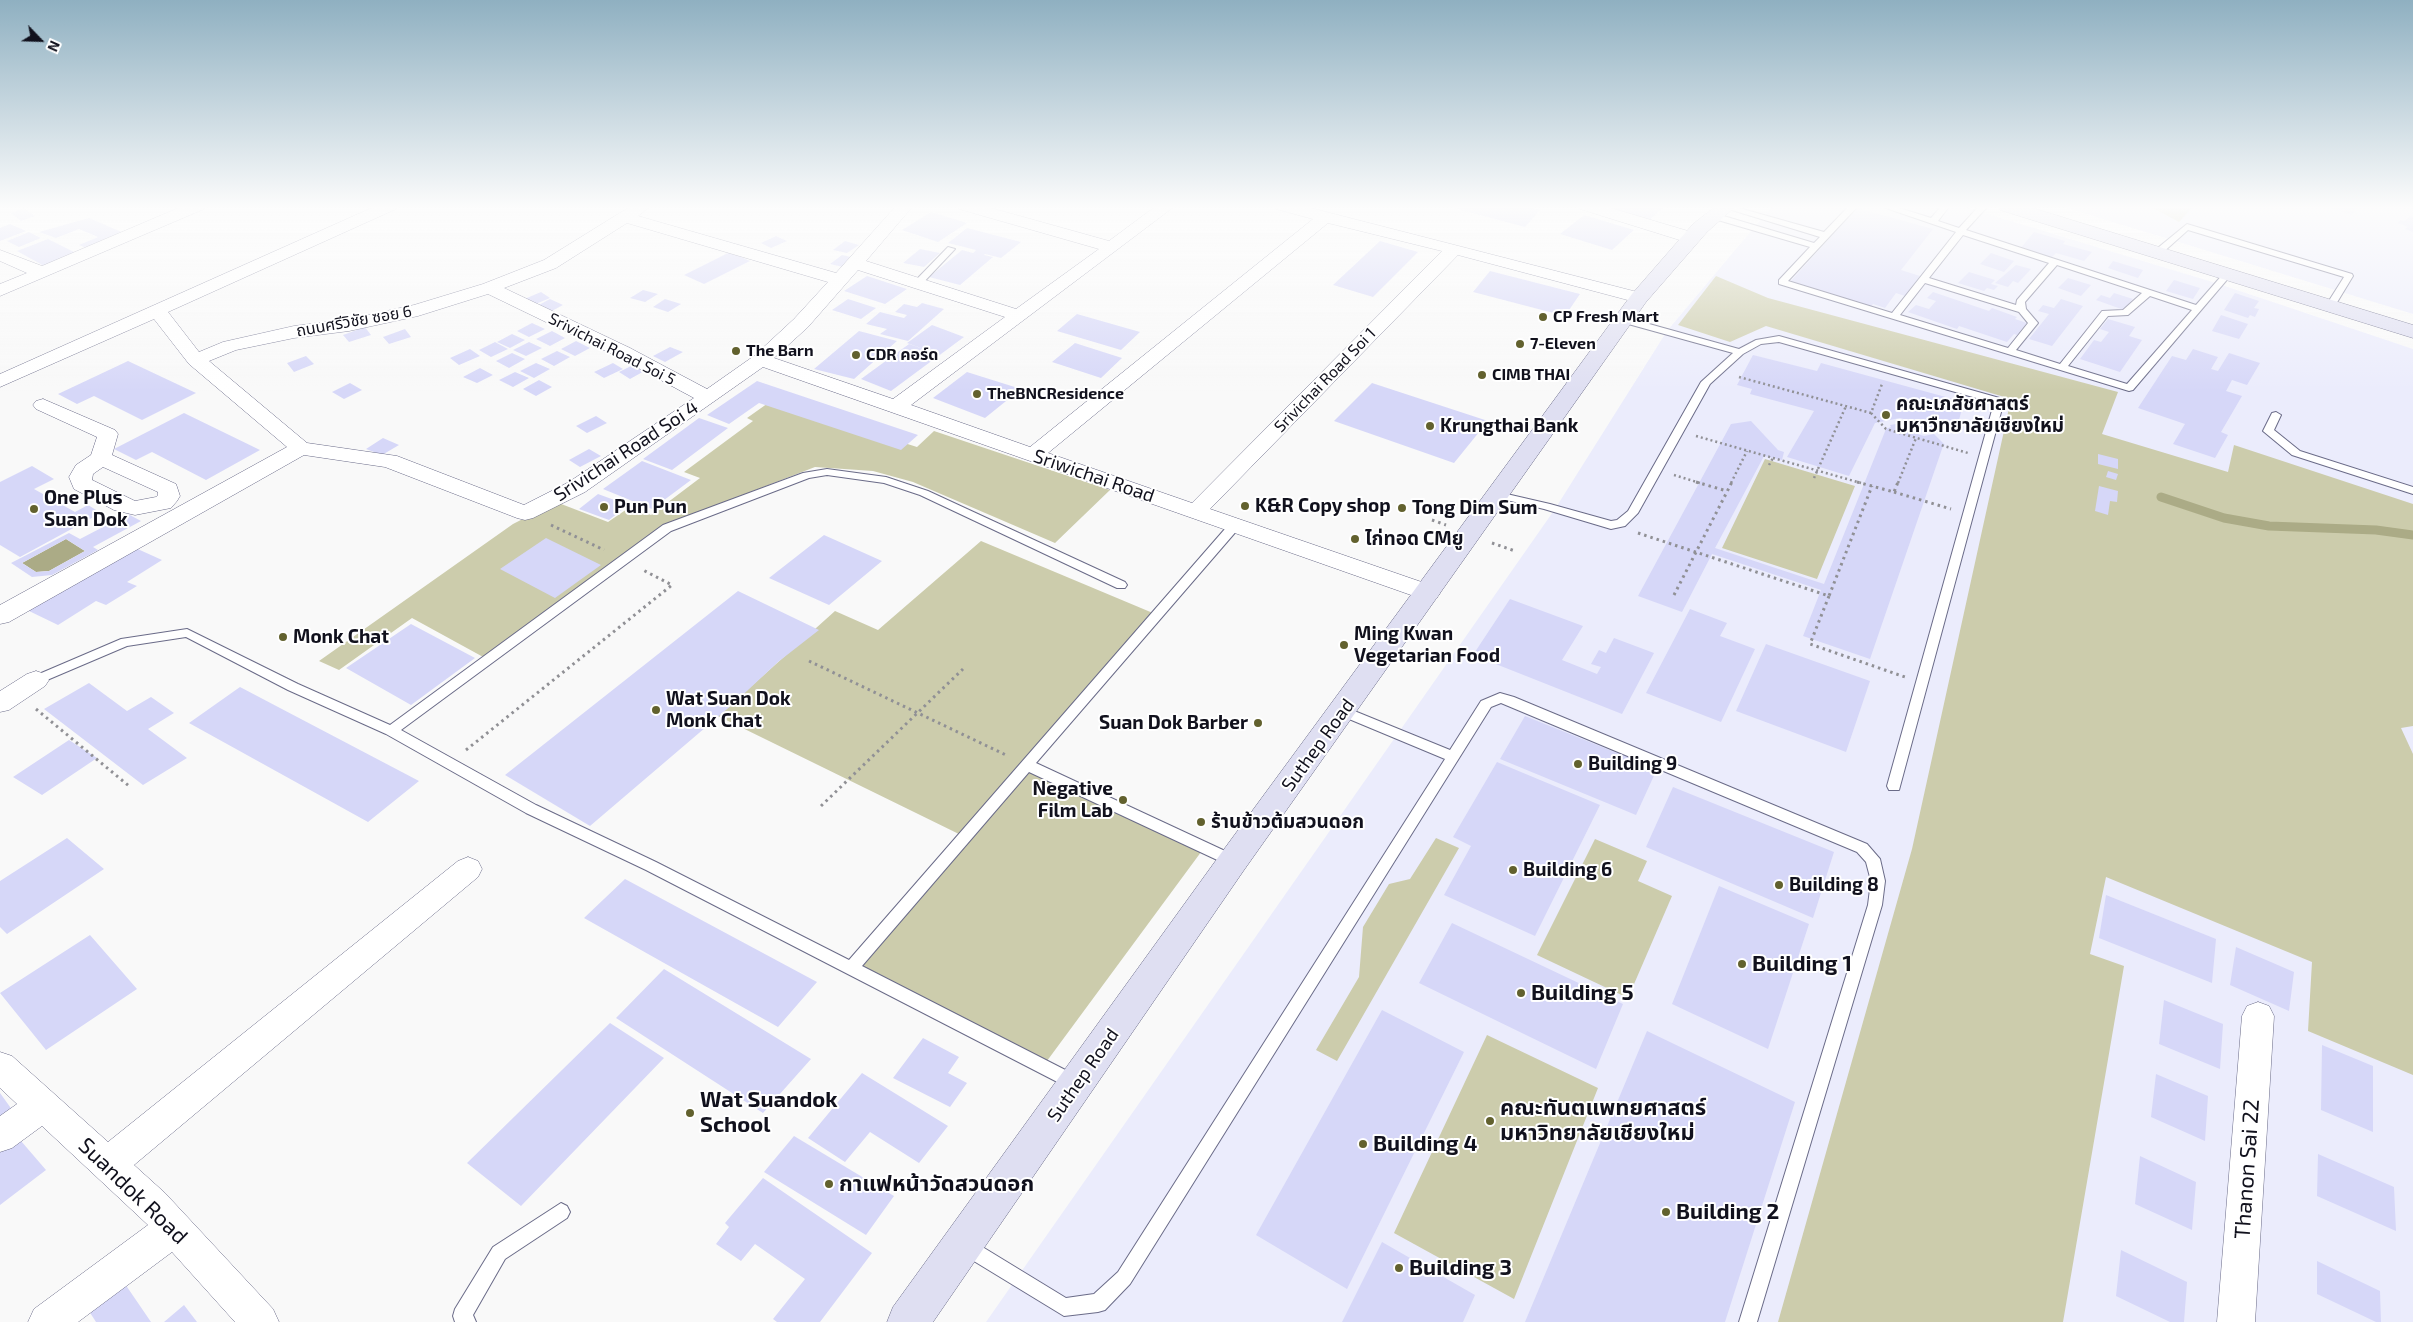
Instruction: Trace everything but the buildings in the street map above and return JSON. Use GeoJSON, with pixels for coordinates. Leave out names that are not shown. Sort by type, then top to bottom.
{"type":"FeatureCollection","features":[{"type":"Feature","properties":{"kind":"main road","name":"Suthep Road"},"geometry":{"type":"LineString","coordinates":[[908,1322],[1233,861],[1631,309],[1666,268]]}},
{"type":"Feature","properties":{"kind":"main road"},"geometry":{"type":"LineString","coordinates":[[2206,268],[2413,332]]}},
{"type":"Feature","properties":{"kind":"street"},"geometry":{"type":"LineString","coordinates":[[30,268],[43,273]]}},
{"type":"Feature","properties":{"kind":"street"},"geometry":{"type":"LineString","coordinates":[[0,291],[55,268]]}},
{"type":"Feature","properties":{"kind":"street"},"geometry":{"type":"LineString","coordinates":[[0,381],[253,268]]}},
{"type":"Feature","properties":{"kind":"street","name":"ถนนศรีวิชัย ซอย 6"},"geometry":{"type":"LineString","coordinates":[[196,360],[230,346],[294,332],[349,325],[418,310],[489,288],[541,268]]}},
{"type":"Feature","properties":{"kind":"street"},"geometry":{"type":"LineString","coordinates":[[799,268],[838,279]]}},
{"type":"Feature","properties":{"kind":"street","name":"Srivichai Road Soi 4"},"geometry":{"type":"LineString","coordinates":[[525,513],[577,487],[761,360],[801,322],[850,268]]}},
{"type":"Feature","properties":{"kind":"street"},"geometry":{"type":"LineString","coordinates":[[870,268],[1019,316]]}},
{"type":"Feature","properties":{"kind":"street"},"geometry":{"type":"LineString","coordinates":[[896,407],[1084,268]]}},
{"type":"Feature","properties":{"kind":"street"},"geometry":{"type":"LineString","coordinates":[[1033,455],[1262,268]]}},
{"type":"Feature","properties":{"kind":"street","name":"Srivichai Road Soi 1"},"geometry":{"type":"LineString","coordinates":[[1196,512],[1436,268]]}},
{"type":"Feature","properties":{"kind":"street"},"geometry":{"type":"LineString","coordinates":[[1509,268],[1631,309]]}},
{"type":"Feature","properties":{"kind":"street","name":"Srivichai Road Soi 5"},"geometry":{"type":"LineString","coordinates":[[489,288],[623,352],[707,397]]}},
{"type":"Feature","properties":{"kind":"street"},"geometry":{"type":"LineString","coordinates":[[156,311],[196,360],[301,448],[389,461],[525,513]]}},
{"type":"Feature","properties":{"kind":"street","name":"Sriwichai Road"},"geometry":{"type":"LineString","coordinates":[[761,360],[1428,593]]}},
{"type":"Feature","properties":{"kind":"street"},"geometry":{"type":"LineString","coordinates":[[43,405],[108,434],[101,458],[84,470],[80,477],[82,484],[122,505],[135,508],[172,509]]}},
{"type":"Feature","properties":{"kind":"street"},"geometry":{"type":"LineString","coordinates":[[0,616],[172,509],[301,448]]}},
{"type":"Feature","properties":{"kind":"street"},"geometry":{"type":"LineString","coordinates":[[101,458],[168,489],[172,509]]}},
{"type":"Feature","properties":{"kind":"street"},"geometry":{"type":"LineString","coordinates":[[108,1164],[468,869]]}},
{"type":"Feature","properties":{"kind":"street","name":"Thanon Sai 22"},"geometry":{"type":"LineString","coordinates":[[2236,1322],[2258,1016]]}},
{"type":"Feature","properties":{"kind":"street","name":"Suandok Road"},"geometry":{"type":"LineString","coordinates":[[0,1067],[153,1205],[250,1319]]}},
{"type":"Feature","properties":{"kind":"street"},"geometry":{"type":"LineString","coordinates":[[0,1136],[42,1106]]}},
{"type":"Feature","properties":{"kind":"street"},"geometry":{"type":"LineString","coordinates":[[46,1322],[174,1228]]}},
{"type":"Feature","properties":{"kind":"lane"},"geometry":{"type":"LineString","coordinates":[[918,283],[933,268]]}},
{"type":"Feature","properties":{"kind":"lane"},"geometry":{"type":"LineString","coordinates":[[1795,268],[1782,282],[2129,388],[2227,274]]}},
{"type":"Feature","properties":{"kind":"lane"},"geometry":{"type":"LineString","coordinates":[[1894,317],[1932,268]]}},
{"type":"Feature","properties":{"kind":"lane"},"geometry":{"type":"LineString","coordinates":[[2010,352],[2033,323],[2022,310],[2020,302],[2050,268]]}},
{"type":"Feature","properties":{"kind":"lane"},"geometry":{"type":"LineString","coordinates":[[2072,268],[2198,309]]}},
{"type":"Feature","properties":{"kind":"lane"},"geometry":{"type":"LineString","coordinates":[[2322,268],[2349,276],[2330,307]]}},
{"type":"Feature","properties":{"kind":"lane"},"geometry":{"type":"LineString","coordinates":[[1923,279],[2022,310]]}},
{"type":"Feature","properties":{"kind":"lane"},"geometry":{"type":"LineString","coordinates":[[2062,368],[2105,313],[2125,312],[2148,293]]}},
{"type":"Feature","properties":{"kind":"lane"},"geometry":{"type":"LineString","coordinates":[[1631,309],[1740,352]]}},
{"type":"Feature","properties":{"kind":"lane"},"geometry":{"type":"LineString","coordinates":[[1498,495],[1610,525],[1621,524],[1632,513],[1706,382],[1740,352],[1759,342],[1779,339],[1999,401],[1982,457],[1924,683],[1894,786]]}},
{"type":"Feature","properties":{"kind":"lane"},"geometry":{"type":"LineString","coordinates":[[2276,415],[2268,431],[2296,453],[2413,492]]}},
{"type":"Feature","properties":{"kind":"lane"},"geometry":{"type":"LineString","coordinates":[[391,731],[667,528],[807,475],[827,472],[886,480],[924,493],[1121,585]]}},
{"type":"Feature","properties":{"kind":"lane"},"geometry":{"type":"LineString","coordinates":[[852,968],[1235,525]]}},
{"type":"Feature","properties":{"kind":"lane"},"geometry":{"type":"LineString","coordinates":[[17,692],[125,642],[187,633],[293,687],[391,731],[531,809],[651,866],[1077,1084]]}},
{"type":"Feature","properties":{"kind":"lane"},"geometry":{"type":"LineString","coordinates":[[962,1244],[1064,1307],[1098,1303],[1124,1278],[1486,704],[1500,698],[1509,700],[1862,848],[1873,859],[1878,881],[1875,905],[1748,1322]]}},
{"type":"Feature","properties":{"kind":"lane"},"geometry":{"type":"LineString","coordinates":[[1342,712],[1452,757]]}},
{"type":"Feature","properties":{"kind":"lane"},"geometry":{"type":"LineString","coordinates":[[1027,765],[1233,861]]}},
{"type":"Feature","properties":{"kind":"lane"},"geometry":{"type":"LineString","coordinates":[[467,1322],[462,1316],[499,1252],[561,1212]]}},
{"type":"Feature","properties":{"kind":"path"},"geometry":{"type":"LineString","coordinates":[[1731,375],[1871,413],[1886,429],[1982,457]]}},
{"type":"Feature","properties":{"kind":"path"},"geometry":{"type":"LineString","coordinates":[[1871,413],[1881,387]]}},
{"type":"Feature","properties":{"kind":"path"},"geometry":{"type":"LineString","coordinates":[[1814,478],[1846,406]]}},
{"type":"Feature","properties":{"kind":"path"},"geometry":{"type":"LineString","coordinates":[[1677,431],[1967,514]]}},
{"type":"Feature","properties":{"kind":"path"},"geometry":{"type":"LineString","coordinates":[[1894,492],[1916,438]]}},
{"type":"Feature","properties":{"kind":"path"},"geometry":{"type":"LineString","coordinates":[[1674,595],[1747,451]]}},
{"type":"Feature","properties":{"kind":"path"},"geometry":{"type":"LineString","coordinates":[[1769,465],[1773,458]]}},
{"type":"Feature","properties":{"kind":"path"},"geometry":{"type":"LineString","coordinates":[[1656,470],[1726,491]]}},
{"type":"Feature","properties":{"kind":"path"},"geometry":{"type":"LineString","coordinates":[[1872,486],[1810,644],[1924,683]]}},
{"type":"Feature","properties":{"kind":"path"},"geometry":{"type":"LineString","coordinates":[[451,763],[632,615],[672,585],[525,513]]}},
{"type":"Feature","properties":{"kind":"path"},"geometry":{"type":"LineString","coordinates":[[1626,520],[1640,535],[1829,596]]}},
{"type":"Feature","properties":{"kind":"path"},"geometry":{"type":"LineString","coordinates":[[809,661],[1027,765]]}},
{"type":"Feature","properties":{"kind":"path"},"geometry":{"type":"LineString","coordinates":[[821,806],[916,712],[963,669]]}},
{"type":"Feature","properties":{"kind":"path"},"geometry":{"type":"LineString","coordinates":[[17,692],[129,786]]}},
{"type":"Feature","properties":{"kind":"shaded area"},"geometry":{"type":"Polygon","coordinates":[[[1720,268],[2165,268],[2413,349],[2413,1322],[986,1322],[1555,509],[1667,331],[1720,268]]]}},
{"type":"Feature","properties":{"kind":"shaded area"},"geometry":{"type":"Polygon","coordinates":[[[2262,268],[2413,268],[2413,314],[2262,268]]]}},
{"type":"Feature","properties":{"kind":"shaded area"},"geometry":{"type":"Polygon","coordinates":[[[1716,276],[1768,298],[2118,392],[2102,434],[2228,472],[2234,445],[2413,504],[2413,726],[2401,728],[2413,754],[2413,1075],[2308,1031],[2312,962],[2106,877],[2090,954],[2124,966],[2063,1322],[1778,1322],[1912,849],[2011,399],[1766,326],[1730,342],[1678,325],[1716,276]]]}},
{"type":"Feature","properties":{"kind":"shaded area"},"geometry":{"type":"Polygon","coordinates":[[[771,401],[917,447],[934,431],[1110,490],[1055,543],[913,482],[873,471],[815,467],[660,527],[485,658],[412,618],[339,670],[319,661],[513,524],[556,502],[608,522],[630,507],[651,515],[700,478],[684,472],[753,421],[747,418],[771,401]]]}},
{"type":"Feature","properties":{"kind":"shaded area"},"geometry":{"type":"Polygon","coordinates":[[[1765,459],[1855,486],[1817,579],[1722,548],[1765,459]]]}},
{"type":"Feature","properties":{"kind":"shaded area"},"geometry":{"type":"Polygon","coordinates":[[[66,539],[85,551],[49,571],[36,572],[22,563],[66,539]]]}},
{"type":"Feature","properties":{"kind":"shaded area"},"geometry":{"type":"Polygon","coordinates":[[[981,541],[1160,616],[1027,765],[1204,848],[1044,1065],[851,968],[965,837],[718,716],[835,611],[878,630],[981,541]]]}},
{"type":"Feature","properties":{"kind":"shaded area"},"geometry":{"type":"Polygon","coordinates":[[[1436,838],[1459,848],[1337,1061],[1316,1050],[1359,977],[1363,927],[1389,884],[1410,879],[1436,838]]]}},
{"type":"Feature","properties":{"kind":"shaded area"},"geometry":{"type":"Polygon","coordinates":[[[1595,839],[1647,861],[1638,881],[1672,896],[1628,998],[1537,955],[1595,839]]]}},
{"type":"Feature","properties":{"kind":"shaded area"},"geometry":{"type":"Polygon","coordinates":[[[1487,1035],[1598,1088],[1514,1299],[1394,1233],[1487,1035]]]}},
{"type":"Feature","properties":{"kind":"waterway"},"geometry":{"type":"LineString","coordinates":[[2161,497],[2224,518],[2269,526],[2376,530],[2413,535]]}},
{"type":"Feature","properties":{"kind":"place","name":"CP Fresh Mart"},"geometry":{"type":"Point","coordinates":[1543,317]}},
{"type":"Feature","properties":{"kind":"place","name":"7-Eleven"},"geometry":{"type":"Point","coordinates":[1520,344]}},
{"type":"Feature","properties":{"kind":"place","name":"The Barn"},"geometry":{"type":"Point","coordinates":[736,351]}},
{"type":"Feature","properties":{"kind":"place","name":"CDR คอร์ด"},"geometry":{"type":"Point","coordinates":[856,355]}},
{"type":"Feature","properties":{"kind":"place","name":"CIMB THAI"},"geometry":{"type":"Point","coordinates":[1482,375]}},
{"type":"Feature","properties":{"kind":"place","name":"TheBNCResidence"},"geometry":{"type":"Point","coordinates":[977,394]}},
{"type":"Feature","properties":{"kind":"place","name":"คณะเภสัชศาสตร์ มหาวืทยาลัยเชียงใหม่"},"geometry":{"type":"Point","coordinates":[1886,415]}},
{"type":"Feature","properties":{"kind":"place","name":"Krungthai Bank"},"geometry":{"type":"Point","coordinates":[1430,426]}},
{"type":"Feature","properties":{"kind":"place","name":"K&R Copy shop"},"geometry":{"type":"Point","coordinates":[1245,506]}},
{"type":"Feature","properties":{"kind":"place","name":"Pun Pun"},"geometry":{"type":"Point","coordinates":[604,507]}},
{"type":"Feature","properties":{"kind":"place","name":"Tong Dim Sum"},"geometry":{"type":"Point","coordinates":[1402,508]}},
{"type":"Feature","properties":{"kind":"place","name":"One Plus Suan Dok"},"geometry":{"type":"Point","coordinates":[34,509]}},
{"type":"Feature","properties":{"kind":"place","name":"ไก่ทอด CMยู"},"geometry":{"type":"Point","coordinates":[1355,539]}},
{"type":"Feature","properties":{"kind":"place","name":"Monk Chat"},"geometry":{"type":"Point","coordinates":[283,637]}},
{"type":"Feature","properties":{"kind":"place","name":"Ming Kwan Vegetarian Food"},"geometry":{"type":"Point","coordinates":[1344,645]}},
{"type":"Feature","properties":{"kind":"place","name":"Wat Suan Dok Monk Chat"},"geometry":{"type":"Point","coordinates":[656,710]}},
{"type":"Feature","properties":{"kind":"place","name":"Suan Dok Barber"},"geometry":{"type":"Point","coordinates":[1258,723]}},
{"type":"Feature","properties":{"kind":"place","name":"Building 9"},"geometry":{"type":"Point","coordinates":[1578,764]}},
{"type":"Feature","properties":{"kind":"place","name":"Negative Film Lab"},"geometry":{"type":"Point","coordinates":[1123,800]}},
{"type":"Feature","properties":{"kind":"place","name":"ร้านข้าวต้มสวนดอก"},"geometry":{"type":"Point","coordinates":[1201,822]}},
{"type":"Feature","properties":{"kind":"place","name":"Building 6"},"geometry":{"type":"Point","coordinates":[1513,870]}},
{"type":"Feature","properties":{"kind":"place","name":"Building 8"},"geometry":{"type":"Point","coordinates":[1779,885]}},
{"type":"Feature","properties":{"kind":"place","name":"Building 1"},"geometry":{"type":"Point","coordinates":[1742,964]}},
{"type":"Feature","properties":{"kind":"place","name":"Building 5"},"geometry":{"type":"Point","coordinates":[1521,993]}},
{"type":"Feature","properties":{"kind":"place","name":"Wat Suandok School"},"geometry":{"type":"Point","coordinates":[690,1113]}},
{"type":"Feature","properties":{"kind":"place","name":"คณะทันตแพทยศาสตร์ มหาวิทยาลัยเชียงใหม่"},"geometry":{"type":"Point","coordinates":[1490,1121]}},
{"type":"Feature","properties":{"kind":"place","name":"Building 4"},"geometry":{"type":"Point","coordinates":[1363,1144]}},
{"type":"Feature","properties":{"kind":"place","name":"กาแฟหน้าวัดสวนดอก"},"geometry":{"type":"Point","coordinates":[829,1184]}},
{"type":"Feature","properties":{"kind":"place","name":"Building 2"},"geometry":{"type":"Point","coordinates":[1666,1212]}},
{"type":"Feature","properties":{"kind":"place","name":"Building 3"},"geometry":{"type":"Point","coordinates":[1399,1268]}}]}
